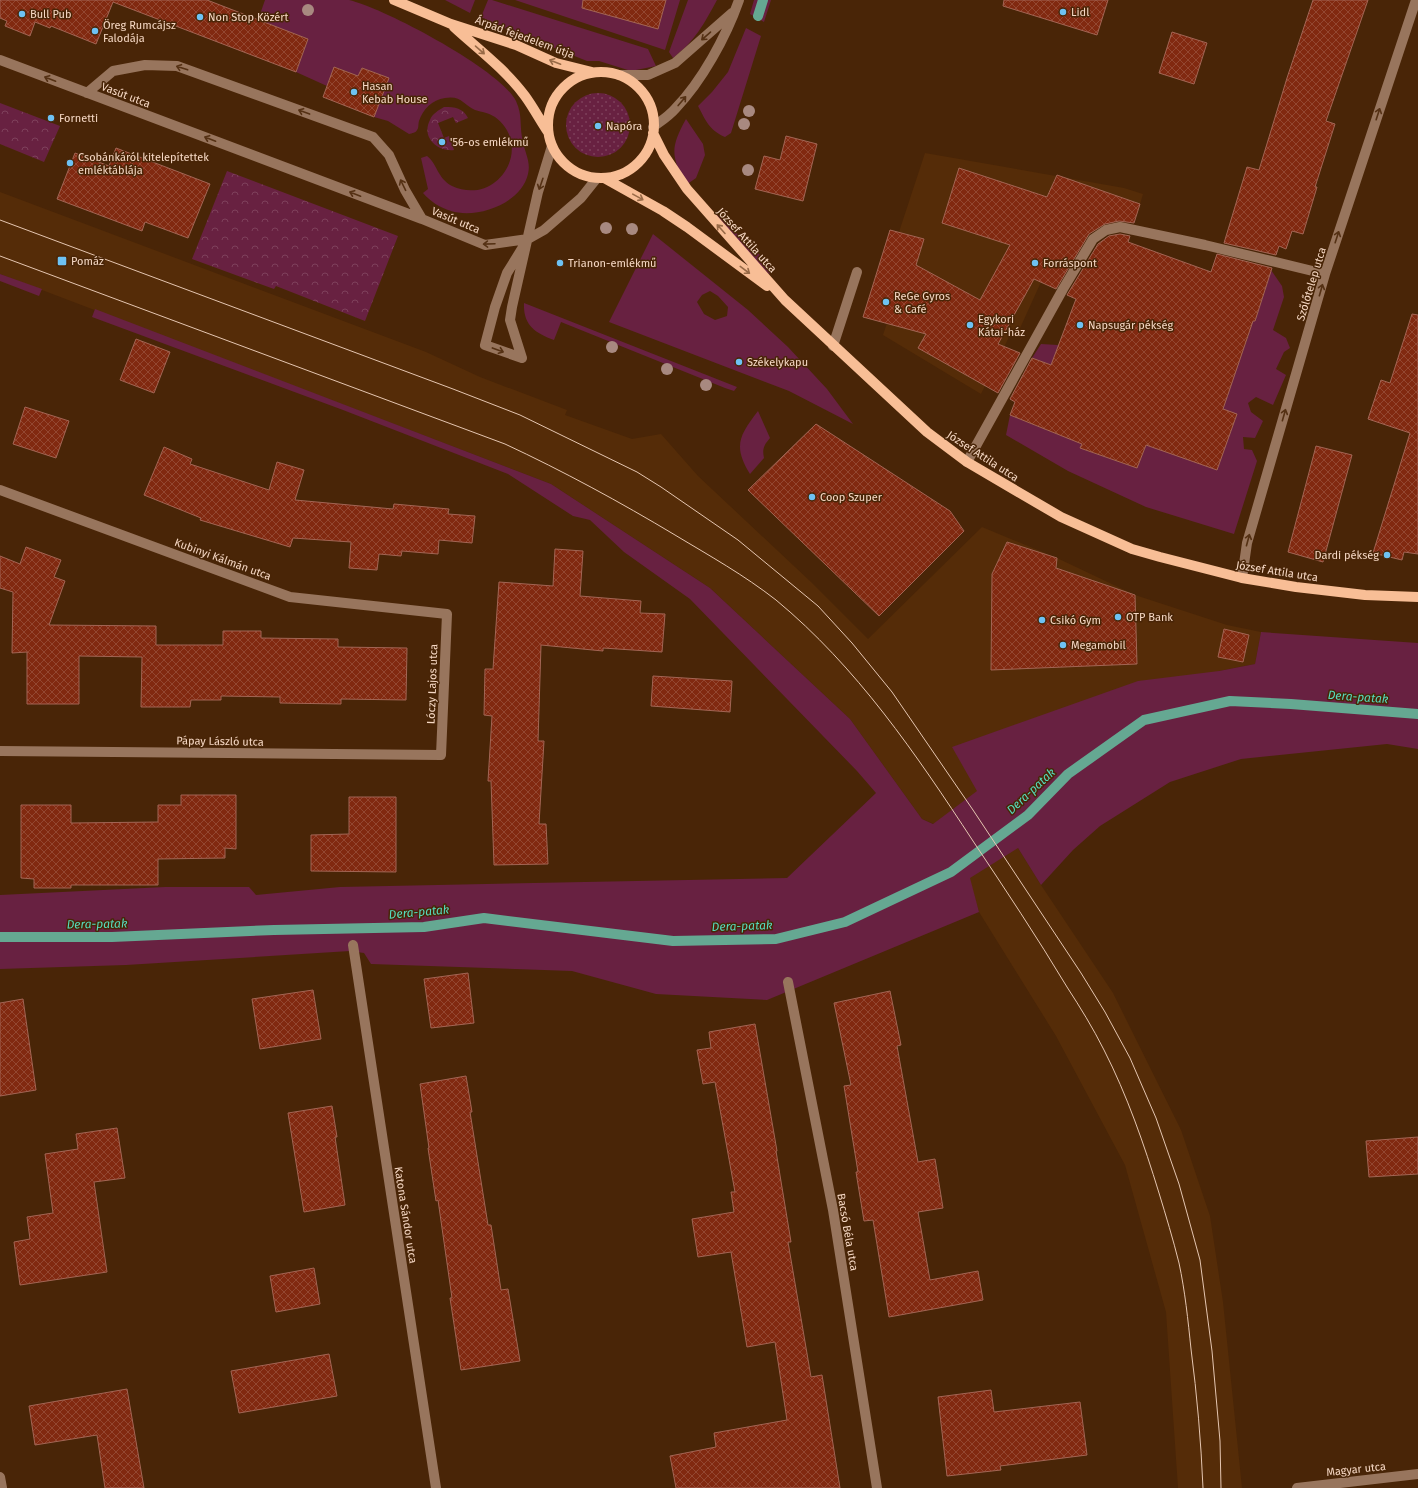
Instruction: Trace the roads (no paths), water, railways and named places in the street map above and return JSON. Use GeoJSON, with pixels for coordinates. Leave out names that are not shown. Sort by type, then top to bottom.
{"type":"FeatureCollection","features":[{"type":"Feature","properties":{"kind":"main road","name":"Árpád fejedelem útja"},"geometry":{"type":"LineString","coordinates":[[394,0],[451,24],[516,45],[556,63],[592,72]]}},
{"type":"Feature","properties":{"kind":"main road","name":"Árpád fejedelem útja"},"geometry":{"type":"LineString","coordinates":[[451,24],[514,82],[525,96],[548,132]]}},
{"type":"Feature","properties":{"kind":"main road"},"geometry":{"type":"LineString","coordinates":[[600,178],[620,174],[635,164],[646,151],[653,130],[652,110],[645,95],[634,83],[619,75],[606,72],[592,72],[577,77],[563,87],[553,100],[548,116],[548,132],[552,146],[563,162],[578,173],[600,178],[663,211],[687,227],[785,300]]}},
{"type":"Feature","properties":{"kind":"main road","name":"József Attila utca"},"geometry":{"type":"LineString","coordinates":[[653,130],[664,155],[686,190],[785,300],[927,432],[967,462],[1061,517],[1125,546],[1160,557],[1242,578],[1296,587],[1365,595],[1418,597]]}},
{"type":"Feature","properties":{"kind":"street"},"geometry":{"type":"LineString","coordinates":[[653,130],[674,111],[706,70],[739,0]]}},
{"type":"Feature","properties":{"kind":"street","name":"Szőlőtelep utca"},"geometry":{"type":"LineString","coordinates":[[1242,578],[1247,543],[1325,274],[1416,0]]}},
{"type":"Feature","properties":{"kind":"street"},"geometry":{"type":"LineString","coordinates":[[619,75],[648,75],[675,63],[735,11]]}},
{"type":"Feature","properties":{"kind":"street"},"geometry":{"type":"LineString","coordinates":[[0,60],[87,93]]}},
{"type":"Feature","properties":{"kind":"street","name":"Vasút utca"},"geometry":{"type":"LineString","coordinates":[[422,219],[405,190],[389,155],[373,137],[177,66],[145,65],[113,71],[87,93],[422,219],[485,245],[528,240]]}},
{"type":"Feature","properties":{"kind":"street"},"geometry":{"type":"LineString","coordinates":[[552,146],[538,192],[528,240],[518,277],[510,320],[522,358],[485,345],[495,307],[507,273],[528,240],[544,230],[581,198],[600,178]]}},
{"type":"Feature","properties":{"kind":"street"},"geometry":{"type":"LineString","coordinates":[[967,462],[1063,289],[1093,239],[1106,230],[1120,227],[1205,245],[1325,274]]}},
{"type":"Feature","properties":{"kind":"street"},"geometry":{"type":"LineString","coordinates":[[833,346],[857,272]]}},
{"type":"Feature","properties":{"kind":"street","name":"Kubinyi Kálmán utca"},"geometry":{"type":"LineString","coordinates":[[0,490],[290,597],[447,614]]}},
{"type":"Feature","properties":{"kind":"street","name":"Lóczy Lajos utca"},"geometry":{"type":"LineString","coordinates":[[441,755],[447,614]]}},
{"type":"Feature","properties":{"kind":"street","name":"Pápay László utca"},"geometry":{"type":"LineString","coordinates":[[0,751],[441,755]]}},
{"type":"Feature","properties":{"kind":"street","name":"Katona Sándor utca"},"geometry":{"type":"LineString","coordinates":[[353,946],[436,1488]]}},
{"type":"Feature","properties":{"kind":"street","name":"Bacsó Béla utca"},"geometry":{"type":"LineString","coordinates":[[788,982],[833,1210],[877,1488]]}},
{"type":"Feature","properties":{"kind":"street","name":"Magyar utca"},"geometry":{"type":"LineString","coordinates":[[1297,1488],[1373,1484],[1418,1474]]}},
{"type":"Feature","properties":{"kind":"street"},"geometry":{"type":"LineString","coordinates":[[0,1477],[2,1488]]}},
{"type":"Feature","properties":{"kind":"waterway"},"geometry":{"type":"LineString","coordinates":[[758,16],[763,0]]}},
{"type":"Feature","properties":{"kind":"waterway","name":"Dera-patak"},"geometry":{"type":"LineString","coordinates":[[0,937],[112,937],[274,930],[424,927],[484,918],[673,941],[776,939],[845,922],[951,872],[1028,815],[1068,774],[1144,720],[1230,701],[1291,704],[1418,714]]}},
{"type":"Feature","properties":{"kind":"tram line"},"geometry":{"type":"LineString","coordinates":[[0,220],[520,415],[637,472],[661,487],[738,540],[818,606],[852,643],[892,692],[973,810],[1081,973],[1105,1012],[1130,1058],[1156,1118],[1179,1184],[1200,1260],[1212,1351],[1220,1441],[1221,1488]]}},
{"type":"Feature","properties":{"kind":"tram line"},"geometry":{"type":"LineString","coordinates":[[0,256],[505,444],[527,454],[591,487],[701,550],[739,574],[776,600],[833,654],[884,713],[930,776],[1021,913],[1082,1010],[1100,1042],[1120,1084],[1147,1156],[1179,1263],[1186,1306],[1195,1384],[1203,1488]]}},
{"type":"Feature","properties":{"kind":"place","name":"Lidl"},"geometry":{"type":"Point","coordinates":[1063,12]}},
{"type":"Feature","properties":{"kind":"place","name":"Bull Pub"},"geometry":{"type":"Point","coordinates":[22,14]}},
{"type":"Feature","properties":{"kind":"place","name":"Non Stop Közért"},"geometry":{"type":"Point","coordinates":[200,17]}},
{"type":"Feature","properties":{"kind":"place","name":"Öreg Rumcájsz Falodája"},"geometry":{"type":"Point","coordinates":[95,31]}},
{"type":"Feature","properties":{"kind":"place","name":"Hasan Kebab House"},"geometry":{"type":"Point","coordinates":[354,92]}},
{"type":"Feature","properties":{"kind":"place","name":"Fornetti"},"geometry":{"type":"Point","coordinates":[51,118]}},
{"type":"Feature","properties":{"kind":"place","name":"Napóra"},"geometry":{"type":"Point","coordinates":[598,126]}},
{"type":"Feature","properties":{"kind":"place","name":"'56-os emlékmű"},"geometry":{"type":"Point","coordinates":[442,142]}},
{"type":"Feature","properties":{"kind":"place","name":"Csobánkáról kitelepítettek emléktáblája"},"geometry":{"type":"Point","coordinates":[70,163]}},
{"type":"Feature","properties":{"kind":"place","name":"Pomáz"},"geometry":{"type":"Point","coordinates":[62,261]}},
{"type":"Feature","properties":{"kind":"place","name":"Trianon-emlékmű"},"geometry":{"type":"Point","coordinates":[560,263]}},
{"type":"Feature","properties":{"kind":"place","name":"Forráspont"},"geometry":{"type":"Point","coordinates":[1035,263]}},
{"type":"Feature","properties":{"kind":"place","name":"ReGe Gyros & Café"},"geometry":{"type":"Point","coordinates":[886,302]}},
{"type":"Feature","properties":{"kind":"place","name":"Egykori Kátai-ház"},"geometry":{"type":"Point","coordinates":[970,325]}},
{"type":"Feature","properties":{"kind":"place","name":"Napsugár pékség"},"geometry":{"type":"Point","coordinates":[1080,325]}},
{"type":"Feature","properties":{"kind":"place","name":"Székelykapu"},"geometry":{"type":"Point","coordinates":[739,362]}},
{"type":"Feature","properties":{"kind":"place","name":"Coop Szuper"},"geometry":{"type":"Point","coordinates":[812,497]}},
{"type":"Feature","properties":{"kind":"place","name":"Dardi pékség"},"geometry":{"type":"Point","coordinates":[1387,555]}},
{"type":"Feature","properties":{"kind":"place","name":"OTP Bank"},"geometry":{"type":"Point","coordinates":[1118,617]}},
{"type":"Feature","properties":{"kind":"place","name":"Csikó Gym"},"geometry":{"type":"Point","coordinates":[1042,620]}},
{"type":"Feature","properties":{"kind":"place","name":"Megamobil"},"geometry":{"type":"Point","coordinates":[1063,645]}}]}
